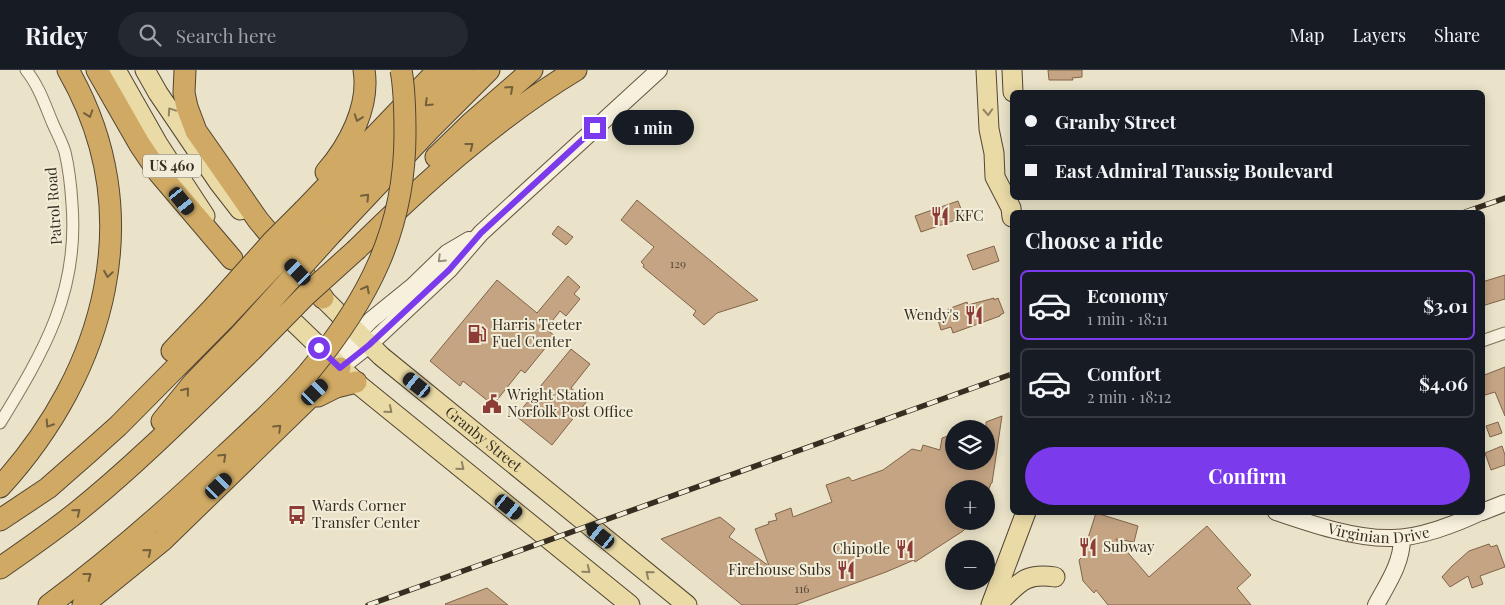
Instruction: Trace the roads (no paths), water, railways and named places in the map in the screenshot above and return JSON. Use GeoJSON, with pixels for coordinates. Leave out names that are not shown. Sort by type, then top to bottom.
{"type":"FeatureCollection","features":[{"type":"Feature","properties":{"kind":"highway"},"geometry":{"type":"LineString","coordinates":[[0,487],[31,449],[67,394],[87,350],[100,314],[106,288],[110,238],[110,207],[107,181],[101,149],[82,93],[68,70]]}},
{"type":"Feature","properties":{"kind":"highway"},"geometry":{"type":"LineString","coordinates":[[97,70],[140,145],[160,173],[232,259]]}},
{"type":"Feature","properties":{"kind":"highway"},"geometry":{"type":"LineString","coordinates":[[185,70],[184,93],[196,130],[258,220],[314,296]]}},
{"type":"Feature","properties":{"kind":"highway"},"geometry":{"type":"LineString","coordinates":[[0,568],[41,540],[111,483],[194,382],[247,342],[314,296],[326,227],[329,169],[355,127],[364,97],[364,70]]}},
{"type":"Feature","properties":{"kind":"highway"},"geometry":{"type":"LineString","coordinates":[[49,605],[95,570],[173,504],[271,413],[309,372],[340,333],[359,303],[382,259],[392,232],[400,196],[405,151],[405,114],[401,70]]}},
{"type":"Feature","properties":{"kind":"highway"},"geometry":{"type":"LineString","coordinates":[[247,342],[438,70]]}},
{"type":"Feature","properties":{"kind":"highway"},"geometry":{"type":"LineString","coordinates":[[326,227],[411,120],[463,70]]}},
{"type":"Feature","properties":{"kind":"highway"},"geometry":{"type":"LineString","coordinates":[[326,227],[430,129],[489,70]]}},
{"type":"Feature","properties":{"kind":"highway"},"geometry":{"type":"LineString","coordinates":[[0,519],[98,430],[219,313],[326,227],[470,124],[532,70]]}},
{"type":"Feature","properties":{"kind":"highway"},"geometry":{"type":"LineString","coordinates":[[219,313],[272,242],[326,227],[408,198],[456,157],[534,97],[576,70]]}},
{"type":"Feature","properties":{"kind":"highway"},"geometry":{"type":"LineString","coordinates":[[83,605],[163,540],[303,404],[336,364]]}},
{"type":"Feature","properties":{"kind":"highway"},"geometry":{"type":"LineString","coordinates":[[303,404],[336,387],[356,382]]}},
{"type":"Feature","properties":{"kind":"main road","name":"US 460"},"geometry":{"type":"LineString","coordinates":[[116,70],[158,144],[232,259],[294,324],[356,382],[630,605]]}},
{"type":"Feature","properties":{"kind":"main road","name":"Granby Street"},"geometry":{"type":"LineString","coordinates":[[145,70],[158,93],[219,183],[314,296],[363,339],[687,605]]}},
{"type":"Feature","properties":{"kind":"main road"},"geometry":{"type":"LineString","coordinates":[[336,364],[363,339],[449,270],[481,233],[659,70]]}},
{"type":"Feature","properties":{"kind":"main road"},"geometry":{"type":"LineString","coordinates":[[986,70],[989,129],[994,153],[995,177],[1012,207]]}},
{"type":"Feature","properties":{"kind":"main road"},"geometry":{"type":"LineString","coordinates":[[1012,70],[1012,90]]}},
{"type":"Feature","properties":{"kind":"main road","name":"Virginian Drive"},"geometry":{"type":"LineString","coordinates":[[1485,511],[1505,503]]}},
{"type":"Feature","properties":{"kind":"main road"},"geometry":{"type":"LineString","coordinates":[[991,605],[1025,515]]}},
{"type":"Feature","properties":{"kind":"main road","name":"Virginian Drive"},"geometry":{"type":"LineString","coordinates":[[1286,515],[1341,531],[1371,537],[1402,538],[1439,529],[1474,515]]}},
{"type":"Feature","properties":{"kind":"main road"},"geometry":{"type":"LineString","coordinates":[[1376,605],[1393,575],[1402,548],[1402,538]]}},
{"type":"Feature","properties":{"kind":"main road"},"geometry":{"type":"LineString","coordinates":[[996,605],[1029,578],[1037,575],[1055,577]]}},
{"type":"Feature","properties":{"kind":"street","name":"Patrol Road"},"geometry":{"type":"LineString","coordinates":[[0,423],[24,384],[51,330],[66,286],[74,242],[70,181],[64,150],[36,83],[26,70]]}},
{"type":"Feature","properties":{"kind":"street"},"geometry":{"type":"LineString","coordinates":[[1485,340],[1505,333]]}},
{"type":"Feature","properties":{"kind":"railway"},"geometry":{"type":"LineString","coordinates":[[1471,210],[1505,198]]}},
{"type":"Feature","properties":{"kind":"railway"},"geometry":{"type":"LineString","coordinates":[[368,605],[1010,375]]}},
{"type":"Feature","properties":{"kind":"place","name":"KFC"},"geometry":{"type":"Point","coordinates":[940,216]}},
{"type":"Feature","properties":{"kind":"place","name":"Wendy's"},"geometry":{"type":"Point","coordinates":[974,315]}},
{"type":"Feature","properties":{"kind":"place","name":"Harris Teeter Fuel Center"},"geometry":{"type":"Point","coordinates":[477,334]}},
{"type":"Feature","properties":{"kind":"place","name":"Wright Station Norfolk Post Office"},"geometry":{"type":"Point","coordinates":[492,404]}},
{"type":"Feature","properties":{"kind":"place","name":"Wards Corner Transfer Center"},"geometry":{"type":"Point","coordinates":[297,515]}},
{"type":"Feature","properties":{"kind":"place","name":"Subway"},"geometry":{"type":"Point","coordinates":[1088,547]}},
{"type":"Feature","properties":{"kind":"place","name":"Chipotle"},"geometry":{"type":"Point","coordinates":[905,549]}},
{"type":"Feature","properties":{"kind":"place","name":"Firehouse Subs"},"geometry":{"type":"Point","coordinates":[846,570]}}]}
